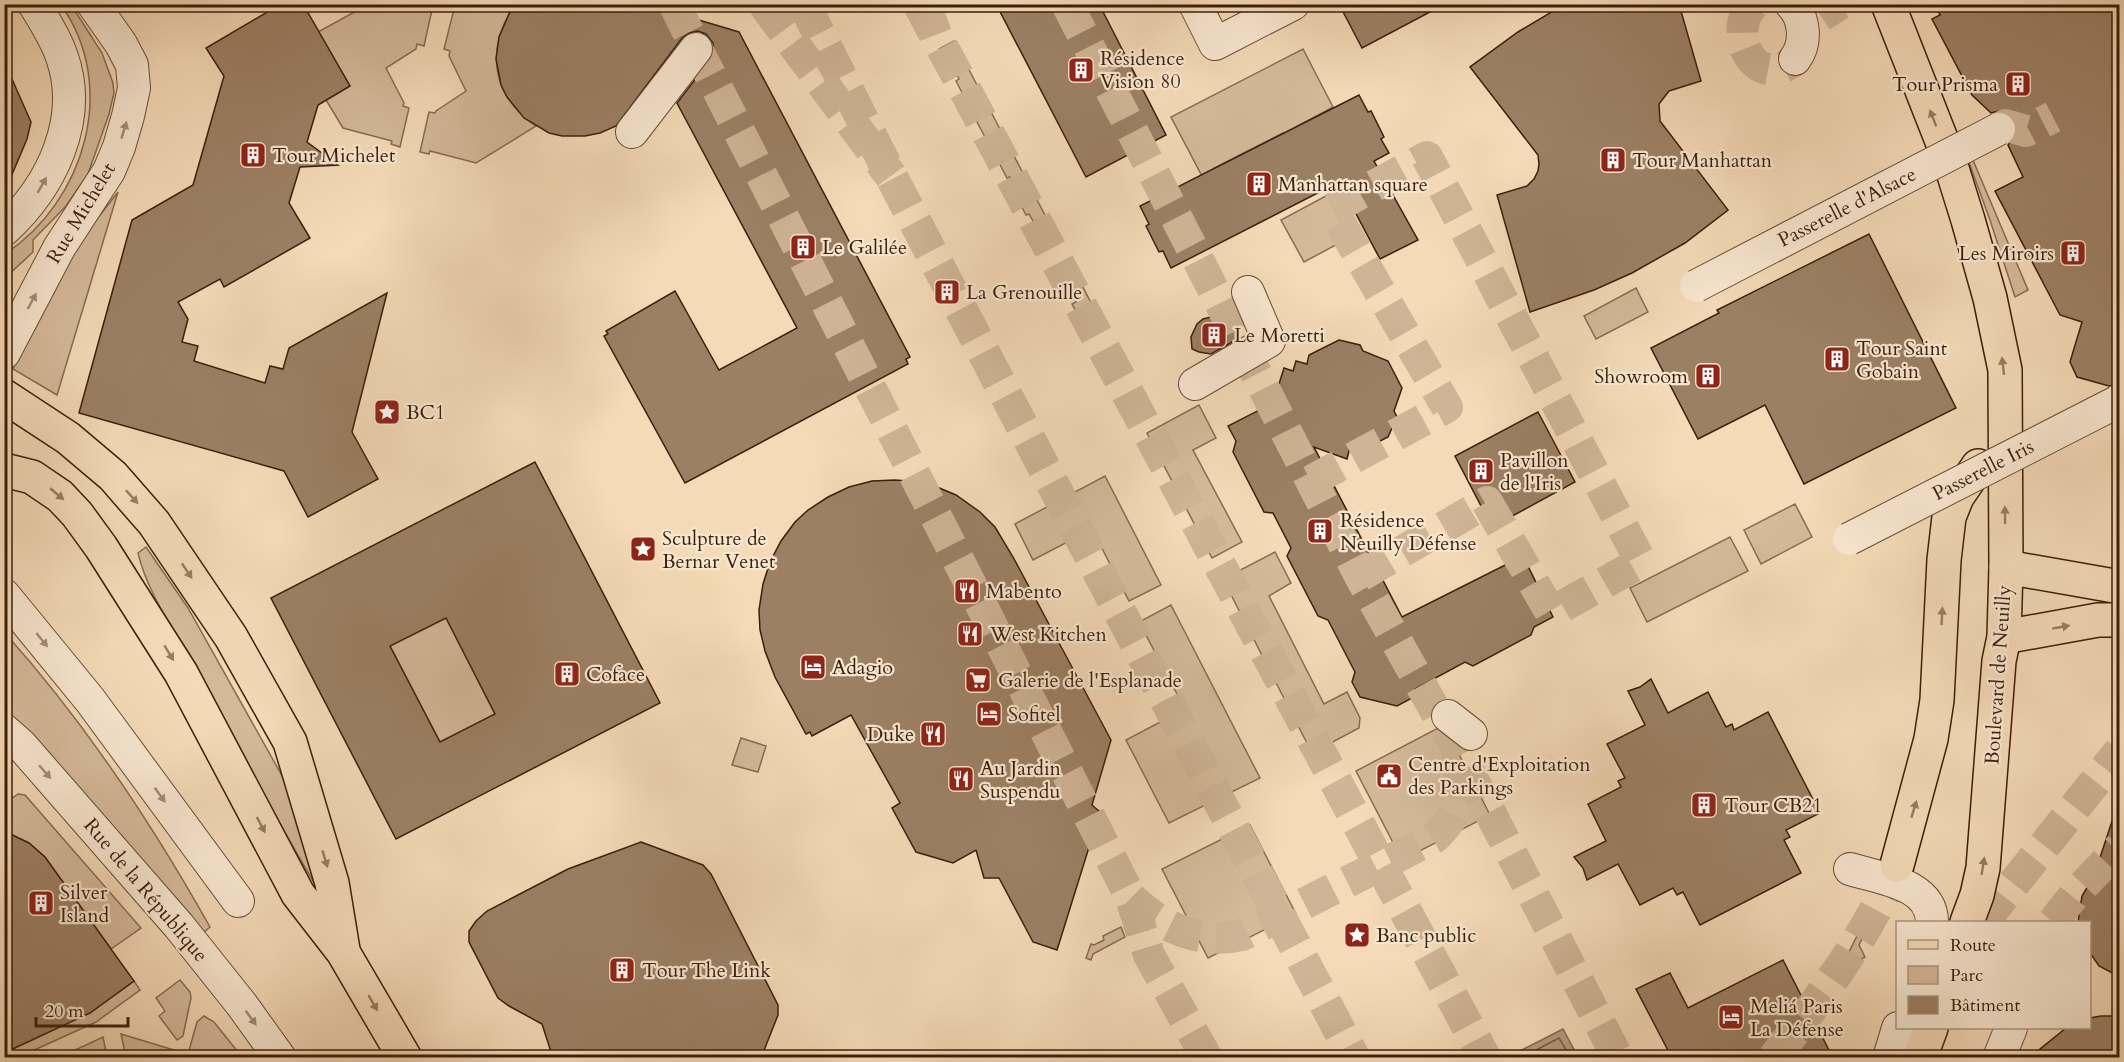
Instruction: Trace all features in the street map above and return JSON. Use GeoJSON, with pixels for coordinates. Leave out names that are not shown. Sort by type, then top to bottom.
{"type":"FeatureCollection","features":[{"type":"Feature","properties":{"kind":"main road","name":"Boulevard de Neuilly"},"geometry":{"type":"LineString","coordinates":[[1892,14],[1949,159],[1990,298],[2004,370],[2006,567],[2004,637],[1999,661],[1983,868],[1977,895],[1967,921]]}},
{"type":"Feature","properties":{"kind":"main road"},"geometry":{"type":"LineString","coordinates":[[4,396],[68,438],[113,477],[154,523],[231,637],[290,742],[332,883],[343,952]]}},
{"type":"Feature","properties":{"kind":"main road"},"geometry":{"type":"LineString","coordinates":[[1897,865],[1931,739],[1938,700],[1944,560],[1949,517],[1957,497],[2005,424]]}},
{"type":"Feature","properties":{"kind":"main road"},"geometry":{"type":"LineString","coordinates":[[4,470],[32,477],[60,496],[77,514],[101,547],[181,673],[298,894],[343,952],[405,1058]]}},
{"type":"Feature","properties":{"kind":"main road"},"geometry":{"type":"LineString","coordinates":[[2006,567],[2120,587]]}},
{"type":"Feature","properties":{"kind":"main road"},"geometry":{"type":"LineString","coordinates":[[2004,637],[2098,620],[2120,620]]}},
{"type":"Feature","properties":{"kind":"main road"},"geometry":{"type":"LineString","coordinates":[[1920,1058],[1931,1029]]}},
{"type":"Feature","properties":{"kind":"street"},"geometry":{"type":"LineString","coordinates":[[4,230],[37,194],[64,138],[70,108],[62,57],[34,4]]}},
{"type":"Feature","properties":{"kind":"street","name":"Rue Michelet"},"geometry":{"type":"LineString","coordinates":[[4,353],[59,248],[109,171],[130,109],[134,88],[132,65],[121,44],[93,4]]}},
{"type":"Feature","properties":{"kind":"street"},"geometry":{"type":"LineString","coordinates":[[1195,4],[1215,44],[1293,4]]}},
{"type":"Feature","properties":{"kind":"street"},"geometry":{"type":"LineString","coordinates":[[1791,4],[1800,17],[1806,38]]}},
{"type":"Feature","properties":{"kind":"street"},"geometry":{"type":"LineString","coordinates":[[632,132],[696,48]]}},
{"type":"Feature","properties":{"kind":"street","name":"Passerelle d'Alsace"},"geometry":{"type":"LineString","coordinates":[[1695,286],[1999,129]]}},
{"type":"Feature","properties":{"kind":"street"},"geometry":{"type":"LineString","coordinates":[[1196,384],[1269,341],[1248,292]]}},
{"type":"Feature","properties":{"kind":"street","name":"Passerelle Iris"},"geometry":{"type":"LineString","coordinates":[[1849,539],[2117,402]]}},
{"type":"Feature","properties":{"kind":"street"},"geometry":{"type":"LineString","coordinates":[[1908,530],[1916,507],[1931,488],[1986,454]]}},
{"type":"Feature","properties":{"kind":"street"},"geometry":{"type":"LineString","coordinates":[[4,595],[90,700],[238,901]]}},
{"type":"Feature","properties":{"kind":"street","name":"Rue de la République"},"geometry":{"type":"LineString","coordinates":[[4,730],[21,745],[179,926],[242,1005],[280,1058]]}},
{"type":"Feature","properties":{"kind":"street"},"geometry":{"type":"LineString","coordinates":[[1850,869],[1914,890],[1930,908],[1932,921]]}},
{"type":"Feature","properties":{"kind":"street"},"geometry":{"type":"LineString","coordinates":[[1889,1058],[1898,1029]]}},
{"type":"Feature","properties":{"kind":"street"},"geometry":{"type":"LineString","coordinates":[[1999,1058],[2011,1029]]}},
{"type":"Feature","properties":{"kind":"green space"},"geometry":{"type":"Polygon","coordinates":[[[61,5],[82,5],[75,11],[102,53],[113,83],[114,93],[88,174],[66,206],[33,240],[33,252],[5,278],[5,254],[33,231],[56,204],[73,173],[85,140],[90,105],[88,71],[79,37],[61,5]]]}},
{"type":"Feature","properties":{"kind":"green space"},"geometry":{"type":"Polygon","coordinates":[[[367,5],[433,5],[424,46],[417,44],[416,49],[386,68],[404,103],[403,106],[409,108],[400,147],[391,144],[392,141],[343,128],[326,100],[350,86],[318,32],[367,5]]]}},
{"type":"Feature","properties":{"kind":"green space"},"geometry":{"type":"Polygon","coordinates":[[[455,5],[478,5],[510,12],[502,28],[498,44],[496,60],[498,75],[511,103],[536,126],[476,163],[430,151],[429,154],[420,152],[429,112],[435,113],[466,91],[449,56],[450,51],[444,49],[455,5]]]}},
{"type":"Feature","properties":{"kind":"green space"},"geometry":{"type":"Polygon","coordinates":[[[919,5],[935,5],[944,20],[929,28],[919,5]]]}},
{"type":"Feature","properties":{"kind":"green space"},"geometry":{"type":"Polygon","coordinates":[[[954,41],[1059,242],[1044,250],[1035,232],[1038,230],[1029,214],[1026,215],[1016,196],[1019,194],[996,157],[999,154],[990,138],[986,139],[976,120],[980,118],[971,101],[967,102],[956,81],[959,79],[951,63],[947,64],[939,49],[954,41]]]}},
{"type":"Feature","properties":{"kind":"green space"},"geometry":{"type":"Polygon","coordinates":[[[1303,49],[1333,107],[1294,128],[1295,131],[1285,135],[1283,133],[1214,168],[1203,178],[1171,117],[1303,49]]]}},
{"type":"Feature","properties":{"kind":"green space"},"geometry":{"type":"Polygon","coordinates":[[[1963,146],[1967,146],[2028,290],[2015,297],[1990,220],[1963,146]]]}},
{"type":"Feature","properties":{"kind":"green space"},"geometry":{"type":"Polygon","coordinates":[[[1392,161],[1404,184],[1368,203],[1356,180],[1392,161]]]}},
{"type":"Feature","properties":{"kind":"green space"},"geometry":{"type":"Polygon","coordinates":[[[1337,190],[1360,232],[1304,262],[1281,220],[1337,190]]]}},
{"type":"Feature","properties":{"kind":"green space"},"geometry":{"type":"Polygon","coordinates":[[[118,192],[57,395],[13,369],[68,256],[118,192]]]}},
{"type":"Feature","properties":{"kind":"green space"},"geometry":{"type":"Polygon","coordinates":[[[1069,260],[1103,326],[1088,333],[1072,304],[1076,302],[1067,285],[1063,287],[1054,268],[1069,260]]]}},
{"type":"Feature","properties":{"kind":"green space"},"geometry":{"type":"Polygon","coordinates":[[[1636,288],[1648,312],[1596,339],[1584,316],[1636,288]]]}},
{"type":"Feature","properties":{"kind":"green space"},"geometry":{"type":"Polygon","coordinates":[[[1199,405],[1216,438],[1193,450],[1242,542],[1212,558],[1147,433],[1199,405]]]}},
{"type":"Feature","properties":{"kind":"green space"},"geometry":{"type":"Polygon","coordinates":[[[1105,476],[1161,585],[1129,601],[1092,529],[1033,560],[1015,524],[1105,476]]]}},
{"type":"Feature","properties":{"kind":"green space"},"geometry":{"type":"Polygon","coordinates":[[[1795,504],[1812,537],[1761,564],[1744,530],[1795,504]]]}},
{"type":"Feature","properties":{"kind":"green space"},"geometry":{"type":"Polygon","coordinates":[[[1730,537],[1748,571],[1647,622],[1630,588],[1730,537]]]}},
{"type":"Feature","properties":{"kind":"green space"},"geometry":{"type":"Polygon","coordinates":[[[146,547],[188,608],[295,799],[316,886],[162,612],[142,568],[138,553],[146,547]]]}},
{"type":"Feature","properties":{"kind":"green space"},"geometry":{"type":"Polygon","coordinates":[[[1275,552],[1291,583],[1269,596],[1324,704],[1347,692],[1360,718],[1359,728],[1312,753],[1223,579],[1275,552]]]}},
{"type":"Feature","properties":{"kind":"green space"},"geometry":{"type":"Polygon","coordinates":[[[1171,605],[1260,778],[1169,823],[1126,740],[1185,709],[1139,622],[1171,605]]]}},
{"type":"Feature","properties":{"kind":"green space"},"geometry":{"type":"Polygon","coordinates":[[[446,618],[495,714],[441,744],[389,644],[446,618]]]}},
{"type":"Feature","properties":{"kind":"green space"},"geometry":{"type":"Polygon","coordinates":[[[4,632],[62,701],[140,811],[210,927],[204,932],[5,714],[4,632]]]}},
{"type":"Feature","properties":{"kind":"green space"},"geometry":{"type":"Polygon","coordinates":[[[1444,725],[1490,815],[1402,860],[1356,771],[1444,725]]]}},
{"type":"Feature","properties":{"kind":"green space"},"geometry":{"type":"Polygon","coordinates":[[[741,738],[766,746],[758,772],[732,765],[741,738]]]}},
{"type":"Feature","properties":{"kind":"green space"},"geometry":{"type":"Polygon","coordinates":[[[18,794],[25,795],[141,928],[111,949],[45,857],[29,843],[5,833],[4,804],[18,794]]]}},
{"type":"Feature","properties":{"kind":"green space"},"geometry":{"type":"Polygon","coordinates":[[[1250,825],[1296,914],[1208,958],[1162,869],[1250,825]]]}},
{"type":"Feature","properties":{"kind":"green space"},"geometry":{"type":"Polygon","coordinates":[[[1866,918],[1869,925],[1859,945],[1865,957],[1845,970],[1842,966],[1866,918]]]}},
{"type":"Feature","properties":{"kind":"green space"},"geometry":{"type":"Polygon","coordinates":[[[1121,927],[1125,937],[1093,954],[1091,960],[1086,958],[1091,944],[1094,945],[1104,940],[1103,936],[1121,927]]]}},
{"type":"Feature","properties":{"kind":"green space"},"geometry":{"type":"Polygon","coordinates":[[[180,980],[190,992],[191,998],[183,1036],[177,1040],[159,1016],[165,1011],[156,998],[180,980]]]}},
{"type":"Feature","properties":{"kind":"green space"},"geometry":{"type":"Polygon","coordinates":[[[134,981],[140,990],[96,1022],[19,1057],[5,1057],[4,1053],[90,1012],[134,981]]]}},
{"type":"Feature","properties":{"kind":"green space"},"geometry":{"type":"Polygon","coordinates":[[[204,1016],[214,1022],[242,1057],[198,1057],[188,1054],[197,1022],[204,1016]]]}},
{"type":"Feature","properties":{"kind":"green space"},"geometry":{"type":"Polygon","coordinates":[[[121,1034],[174,1050],[172,1057],[126,1057],[121,1034]]]}},
{"type":"Feature","properties":{"kind":"green space"},"geometry":{"type":"Polygon","coordinates":[[[103,1037],[107,1057],[60,1057],[103,1037]]]}},
{"type":"Feature","properties":{"kind":"water"},"geometry":{"type":"Polygon","coordinates":[[[1563,1029],[1578,1057],[1508,1057],[1563,1029]]]}},
{"type":"Feature","properties":{"kind":"building"},"geometry":{"type":"Polygon","coordinates":[[[281,4],[303,4],[350,86],[318,105],[307,142],[338,165],[300,167],[289,203],[310,238],[224,287],[220,279],[178,302],[188,319],[182,342],[198,346],[194,361],[265,383],[270,366],[283,369],[289,348],[387,293],[352,432],[378,479],[308,517],[284,471],[79,413],[132,220],[193,185],[224,76],[206,48],[281,4]]]}},
{"type":"Feature","properties":{"kind":"building","name":"Le Galilée"},"geometry":{"type":"Polygon","coordinates":[[[516,4],[645,4],[739,32],[910,357],[906,359],[908,364],[685,483],[604,336],[608,334],[606,331],[675,291],[719,370],[797,328],[677,103],[711,59],[714,52],[713,43],[706,34],[698,31],[689,33],[682,38],[616,126],[585,136],[562,136],[549,133],[524,118],[507,97],[501,85],[496,59],[499,37],[516,4]]]}},
{"type":"Feature","properties":{"kind":"building","name":"Résidence Vision 80"},"geometry":{"type":"Polygon","coordinates":[[[996,4],[1099,4],[1166,135],[1086,177],[996,4]]]}},
{"type":"Feature","properties":{"kind":"building"},"geometry":{"type":"Polygon","coordinates":[[[1339,4],[1445,4],[1362,48],[1339,4]]]}},
{"type":"Feature","properties":{"kind":"building","name":"Tour Manhattan"},"geometry":{"type":"Polygon","coordinates":[[[1565,4],[1679,4],[1701,81],[1669,91],[1659,104],[1660,121],[1728,210],[1685,243],[1632,273],[1594,290],[1530,312],[1497,195],[1527,186],[1538,171],[1538,155],[1470,67],[1518,32],[1565,4]]]}},
{"type":"Feature","properties":{"kind":"building"},"geometry":{"type":"Polygon","coordinates":[[[1935,4],[2120,4],[2120,384],[2109,386],[2077,377],[2070,362],[2082,322],[2060,315],[1995,191],[2023,177],[2008,145],[2017,130],[2015,121],[2008,114],[1999,111],[1991,113],[1972,95],[1932,19],[1940,15],[1935,4]]]}},
{"type":"Feature","properties":{"kind":"building"},"geometry":{"type":"Polygon","coordinates":[[[4,61],[31,122],[27,139],[5,191],[4,61]]]}},
{"type":"Feature","properties":{"kind":"building","name":"Manhattan square"},"geometry":{"type":"Polygon","coordinates":[[[1359,95],[1368,112],[1371,111],[1384,137],[1381,139],[1389,153],[1374,161],[1418,240],[1380,259],[1339,182],[1171,268],[1163,251],[1159,252],[1146,226],[1149,224],[1140,206],[1359,95]]]}},
{"type":"Feature","properties":{"kind":"building","name":"Tour Saint Gobain"},"geometry":{"type":"Polygon","coordinates":[[[1869,234],[1956,408],[1804,484],[1765,405],[1698,439],[1651,348],[1719,313],[1717,310],[1869,234]]]}},
{"type":"Feature","properties":{"kind":"building","name":"Le Moretti"},"geometry":{"type":"Polygon","coordinates":[[[1219,315],[1230,316],[1239,325],[1234,341],[1211,354],[1192,349],[1191,337],[1197,324],[1203,319],[1219,315]]]}},
{"type":"Feature","properties":{"kind":"building","name":"Résidence Neuilly Défense"},"geometry":{"type":"Polygon","coordinates":[[[1339,340],[1360,345],[1363,351],[1388,361],[1402,388],[1394,411],[1397,417],[1388,437],[1359,452],[1350,447],[1347,459],[1314,447],[1402,617],[1523,556],[1553,617],[1534,627],[1531,635],[1473,666],[1465,662],[1415,689],[1412,698],[1397,706],[1360,697],[1352,682],[1355,672],[1328,620],[1318,616],[1287,556],[1291,548],[1273,513],[1264,512],[1233,452],[1236,441],[1228,426],[1273,403],[1284,368],[1293,371],[1296,361],[1307,364],[1309,355],[1339,340]]]}},
{"type":"Feature","properties":{"kind":"building","name":"Pavillon de l'Iris"},"geometry":{"type":"Polygon","coordinates":[[[1538,412],[1575,482],[1492,527],[1455,456],[1538,412]]]}},
{"type":"Feature","properties":{"kind":"building","name":"Coface"},"geometry":{"type":"Polygon","coordinates":[[[535,462],[660,703],[396,839],[271,598],[535,462]],[[446,618],[390,646],[440,742],[495,714],[446,618]]]}},
{"type":"Feature","properties":{"kind":"building","name":"Sofitel"},"geometry":{"type":"Polygon","coordinates":[[[872,481],[919,482],[956,495],[980,512],[995,527],[1111,740],[1092,805],[1100,812],[1057,950],[1033,942],[999,878],[984,878],[976,850],[953,863],[916,852],[892,808],[900,803],[851,715],[812,736],[810,732],[806,734],[775,677],[765,651],[760,630],[759,610],[763,584],[770,562],[781,541],[795,522],[828,497],[849,487],[872,481]]]}},
{"type":"Feature","properties":{"kind":"building","name":"Tour CB21"},"geometry":{"type":"Polygon","coordinates":[[[1651,679],[1668,713],[1708,692],[1726,727],[1732,724],[1734,730],[1768,712],[1820,813],[1786,830],[1790,837],[1784,840],[1801,873],[1700,925],[1683,892],[1677,895],[1673,888],[1640,905],[1618,864],[1587,880],[1583,868],[1574,857],[1606,841],[1588,804],[1621,787],[1618,781],[1625,778],[1607,744],[1645,725],[1628,691],[1640,687],[1651,679]]]}},
{"type":"Feature","properties":{"kind":"building"},"geometry":{"type":"Polygon","coordinates":[[[2115,812],[2120,813],[2120,977],[2099,966],[2091,954],[2091,921],[2078,921],[2082,896],[2094,876],[2115,812]]]}},
{"type":"Feature","properties":{"kind":"building","name":"Silver Island"},"geometry":{"type":"Polygon","coordinates":[[[4,831],[29,843],[45,857],[134,981],[90,1013],[4,1053],[4,831]]]}},
{"type":"Feature","properties":{"kind":"building","name":"Tour The Link"},"geometry":{"type":"Polygon","coordinates":[[[641,842],[703,865],[711,874],[778,1005],[778,1015],[761,1058],[553,1058],[542,1024],[498,998],[469,942],[469,931],[476,921],[487,911],[568,869],[641,842]]]}},
{"type":"Feature","properties":{"kind":"building","name":"Meliá Paris La Défense"},"geometry":{"type":"Polygon","coordinates":[[[1783,960],[1833,1058],[1672,1058],[1636,989],[1670,973],[1688,1008],[1783,960]]]}},
{"type":"Feature","properties":{"kind":"building"},"geometry":{"type":"Polygon","coordinates":[[[2120,1016],[2120,1058],[2029,1058],[2065,1029],[2091,1029],[2091,1018],[2120,1016]]]}},
{"type":"Feature","properties":{"kind":"tunnel"},"geometry":{"type":"LineString","coordinates":[[674,4],[1131,898],[1149,955],[1207,1058]]}},
{"type":"Feature","properties":{"kind":"tunnel"},"geometry":{"type":"LineString","coordinates":[[764,4],[891,176]]}},
{"type":"Feature","properties":{"kind":"tunnel"},"geometry":{"type":"LineString","coordinates":[[804,4],[891,176],[1354,1058]]}},
{"type":"Feature","properties":{"kind":"tunnel"},"geometry":{"type":"LineString","coordinates":[[919,4],[1485,1058]]}},
{"type":"Feature","properties":{"kind":"tunnel"},"geometry":{"type":"LineString","coordinates":[[924,4],[937,38]]}},
{"type":"Feature","properties":{"kind":"tunnel"},"geometry":{"type":"LineString","coordinates":[[1067,4],[1360,576],[1459,753],[1618,1058]]}},
{"type":"Feature","properties":{"kind":"tunnel"},"geometry":{"type":"LineString","coordinates":[[1754,4],[1745,16],[1742,30],[1749,56],[1758,65],[1769,69],[1782,68],[1795,59]]}},
{"type":"Feature","properties":{"kind":"tunnel"},"geometry":{"type":"LineString","coordinates":[[1821,16],[1840,4]]}},
{"type":"Feature","properties":{"kind":"tunnel"},"geometry":{"type":"LineString","coordinates":[[1999,129],[2005,125],[2026,131],[2053,117]]}},
{"type":"Feature","properties":{"kind":"tunnel"},"geometry":{"type":"LineString","coordinates":[[1311,481],[1447,407],[1332,209],[1427,157],[1641,562],[1551,613],[1487,502],[1360,576]]}},
{"type":"Feature","properties":{"kind":"tunnel"},"geometry":{"type":"LineString","coordinates":[[1984,921],[2120,751]]}},
{"type":"Feature","properties":{"kind":"tunnel"},"geometry":{"type":"LineString","coordinates":[[1131,898],[1155,917],[1182,931],[1212,938],[1242,935],[1434,838],[1450,820],[1458,803],[1461,783],[1459,760]]}},
{"type":"Feature","properties":{"kind":"tunnel"},"geometry":{"type":"LineString","coordinates":[[2054,921],[2076,893],[2120,847]]}},
{"type":"Feature","properties":{"kind":"tunnel"},"geometry":{"type":"LineString","coordinates":[[1774,1058],[1842,965],[1872,917],[1897,865]]}},
{"type":"Feature","properties":{"kind":"place","name":"Résidence Vision 80"},"geometry":{"type":"Point","coordinates":[1081,70]}},
{"type":"Feature","properties":{"kind":"place","name":"Tour Prisma"},"geometry":{"type":"Point","coordinates":[2018,84]}},
{"type":"Feature","properties":{"kind":"place","name":"Tour Michelet"},"geometry":{"type":"Point","coordinates":[253,155]}},
{"type":"Feature","properties":{"kind":"place","name":"Tour Manhattan"},"geometry":{"type":"Point","coordinates":[1613,160]}},
{"type":"Feature","properties":{"kind":"place","name":"Manhattan square"},"geometry":{"type":"Point","coordinates":[1259,184]}},
{"type":"Feature","properties":{"kind":"place","name":"Le Galilée"},"geometry":{"type":"Point","coordinates":[803,247]}},
{"type":"Feature","properties":{"kind":"place","name":"Les Miroirs"},"geometry":{"type":"Point","coordinates":[2073,253]}},
{"type":"Feature","properties":{"kind":"place","name":"La Grenouille"},"geometry":{"type":"Point","coordinates":[947,292]}},
{"type":"Feature","properties":{"kind":"place","name":"Le Moretti"},"geometry":{"type":"Point","coordinates":[1214,335]}},
{"type":"Feature","properties":{"kind":"place","name":"Tour Saint Gobain"},"geometry":{"type":"Point","coordinates":[1837,359]}},
{"type":"Feature","properties":{"kind":"place","name":"Showroom"},"geometry":{"type":"Point","coordinates":[1708,376]}},
{"type":"Feature","properties":{"kind":"place","name":"BC1"},"geometry":{"type":"Point","coordinates":[387,412]}},
{"type":"Feature","properties":{"kind":"place","name":"Pavillon de l'Iris"},"geometry":{"type":"Point","coordinates":[1481,471]}},
{"type":"Feature","properties":{"kind":"place","name":"Résidence Neuilly Défense"},"geometry":{"type":"Point","coordinates":[1320,531]}},
{"type":"Feature","properties":{"kind":"place","name":"Sculpture de Bernar Venet"},"geometry":{"type":"Point","coordinates":[643,549]}},
{"type":"Feature","properties":{"kind":"place","name":"Mabento"},"geometry":{"type":"Point","coordinates":[967,591]}},
{"type":"Feature","properties":{"kind":"place","name":"West Kitchen"},"geometry":{"type":"Point","coordinates":[970,634]}},
{"type":"Feature","properties":{"kind":"place","name":"Adagio"},"geometry":{"type":"Point","coordinates":[813,667]}},
{"type":"Feature","properties":{"kind":"place","name":"Coface"},"geometry":{"type":"Point","coordinates":[567,674]}},
{"type":"Feature","properties":{"kind":"place","name":"Galerie de l'Esplanade"},"geometry":{"type":"Point","coordinates":[978,680]}},
{"type":"Feature","properties":{"kind":"place","name":"Sofitel"},"geometry":{"type":"Point","coordinates":[989,714]}},
{"type":"Feature","properties":{"kind":"place","name":"Duke"},"geometry":{"type":"Point","coordinates":[933,734]}},
{"type":"Feature","properties":{"kind":"place","name":"Centre d'Exploitation des Parkings"},"geometry":{"type":"Point","coordinates":[1389,776]}},
{"type":"Feature","properties":{"kind":"place","name":"Au Jardin Suspendu"},"geometry":{"type":"Point","coordinates":[961,779]}},
{"type":"Feature","properties":{"kind":"place","name":"Tour CB21"},"geometry":{"type":"Point","coordinates":[1704,805]}},
{"type":"Feature","properties":{"kind":"place","name":"Silver Island"},"geometry":{"type":"Point","coordinates":[41,903]}},
{"type":"Feature","properties":{"kind":"place","name":"Banc public"},"geometry":{"type":"Point","coordinates":[1357,935]}},
{"type":"Feature","properties":{"kind":"place","name":"Tour The Link"},"geometry":{"type":"Point","coordinates":[622,970]}},
{"type":"Feature","properties":{"kind":"place","name":"Meliá Paris La Défense"},"geometry":{"type":"Point","coordinates":[1731,1017]}}]}
